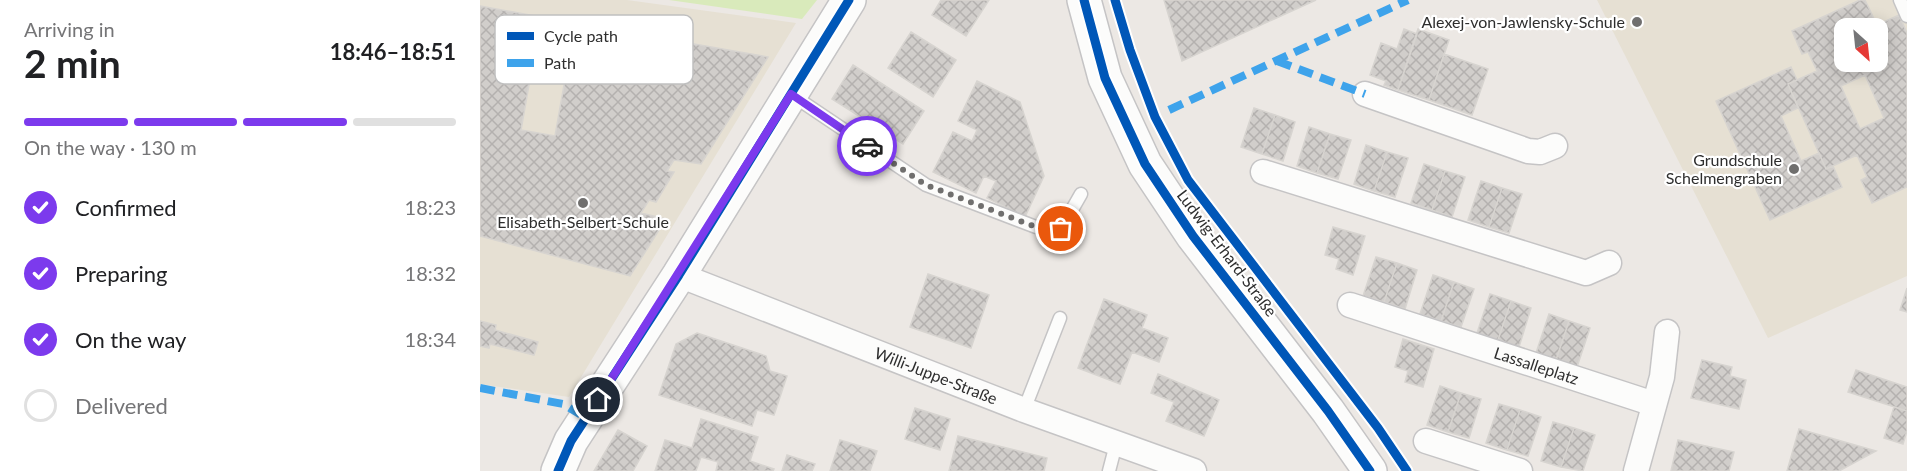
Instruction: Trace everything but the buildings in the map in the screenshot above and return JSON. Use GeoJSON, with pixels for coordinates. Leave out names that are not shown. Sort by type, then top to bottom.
{"type":"FeatureCollection","features":[{"type":"Feature","properties":{"kind":"street"},"geometry":{"type":"LineString","coordinates":[[558,471],[571,441],[679,275],[849,0]]}},
{"type":"Feature","properties":{"kind":"street","name":"Ludwig-Erhard-Straße"},"geometry":{"type":"LineString","coordinates":[[1084,0],[1105,78],[1145,164],[1177,213],[1328,411],[1370,471]]}},
{"type":"Feature","properties":{"kind":"street"},"geometry":{"type":"LineString","coordinates":[[1365,94],[1528,151],[1540,152],[1555,146]]}},
{"type":"Feature","properties":{"kind":"street"},"geometry":{"type":"LineString","coordinates":[[1263,172],[1586,273],[1609,263]]}},
{"type":"Feature","properties":{"kind":"street","name":"Willi-Juppe-Straße"},"geometry":{"type":"LineString","coordinates":[[679,275],[1024,410],[1194,471]]}},
{"type":"Feature","properties":{"kind":"street","name":"Lassalleplatz"},"geometry":{"type":"LineString","coordinates":[[1350,305],[1654,404]]}},
{"type":"Feature","properties":{"kind":"street"},"geometry":{"type":"LineString","coordinates":[[1636,471],[1662,377],[1667,332]]}},
{"type":"Feature","properties":{"kind":"street"},"geometry":{"type":"LineString","coordinates":[[542,471],[571,441]]}},
{"type":"Feature","properties":{"kind":"street"},"geometry":{"type":"LineString","coordinates":[[1426,441],[1520,471]]}},
{"type":"Feature","properties":{"kind":"lane"},"geometry":{"type":"LineString","coordinates":[[1900,0],[1907,16]]}},
{"type":"Feature","properties":{"kind":"lane"},"geometry":{"type":"LineString","coordinates":[[791,94],[926,185],[1036,227],[1061,229],[1081,194]]}},
{"type":"Feature","properties":{"kind":"lane"},"geometry":{"type":"LineString","coordinates":[[1024,410],[1060,318]]}},
{"type":"Feature","properties":{"kind":"lane"},"geometry":{"type":"LineString","coordinates":[[1109,471],[1116,444]]}},
{"type":"Feature","properties":{"kind":"shaded area","name":"Elisabeth-Selbert-Schule"},"geometry":{"type":"Polygon","coordinates":[[[480,0],[627,0],[796,23],[569,397],[480,384],[480,0]]]}},
{"type":"Feature","properties":{"kind":"shaded area","name":"Grundschule Schelmengraben"},"geometry":{"type":"Polygon","coordinates":[[[1597,0],[1907,0],[1907,276],[1768,338],[1597,0]]]}},
{"type":"Feature","properties":{"kind":"green space"},"geometry":{"type":"Polygon","coordinates":[[[669,0],[817,0],[802,19],[669,0]]]}},
{"type":"Feature","properties":{"kind":"marked path"},"geometry":{"type":"LineString","coordinates":[[1169,110],[1408,0]]}},
{"type":"Feature","properties":{"kind":"marked path"},"geometry":{"type":"LineString","coordinates":[[1277,61],[1365,94]]}},
{"type":"Feature","properties":{"kind":"marked path"},"geometry":{"type":"LineString","coordinates":[[480,388],[563,404],[586,418]]}},
{"type":"Feature","properties":{"kind":"cycle path"},"geometry":{"type":"LineString","coordinates":[[558,471],[571,441],[679,275],[849,0]]}},
{"type":"Feature","properties":{"kind":"cycle path"},"geometry":{"type":"LineString","coordinates":[[1084,0],[1105,78],[1145,164],[1193,236],[1328,411],[1370,471]]}},
{"type":"Feature","properties":{"kind":"cycle path"},"geometry":{"type":"LineString","coordinates":[[1115,0],[1130,50],[1155,117],[1188,180],[1378,428],[1407,471]]}},
{"type":"Feature","properties":{"kind":"way so far"},"geometry":{"type":"LineString","coordinates":[[867,146],[926,185],[1036,227],[1061,229]]}},
{"type":"Feature","properties":{"kind":"place","name":"Alexej-von-Jawlensky-Schule"},"geometry":{"type":"Point","coordinates":[1637,22]}},
{"type":"Feature","properties":{"kind":"place","name":"Grundschule Schelmengraben"},"geometry":{"type":"Point","coordinates":[1794,169]}},
{"type":"Feature","properties":{"kind":"place","name":"Elisabeth-Selbert-Schule"},"geometry":{"type":"Point","coordinates":[583,203]}},
{"type":"Feature","properties":{"kind":"route"},"geometry":{"type":"LineString","coordinates":[[598,400],[679,275],[791,94],[867,146]]}}]}
